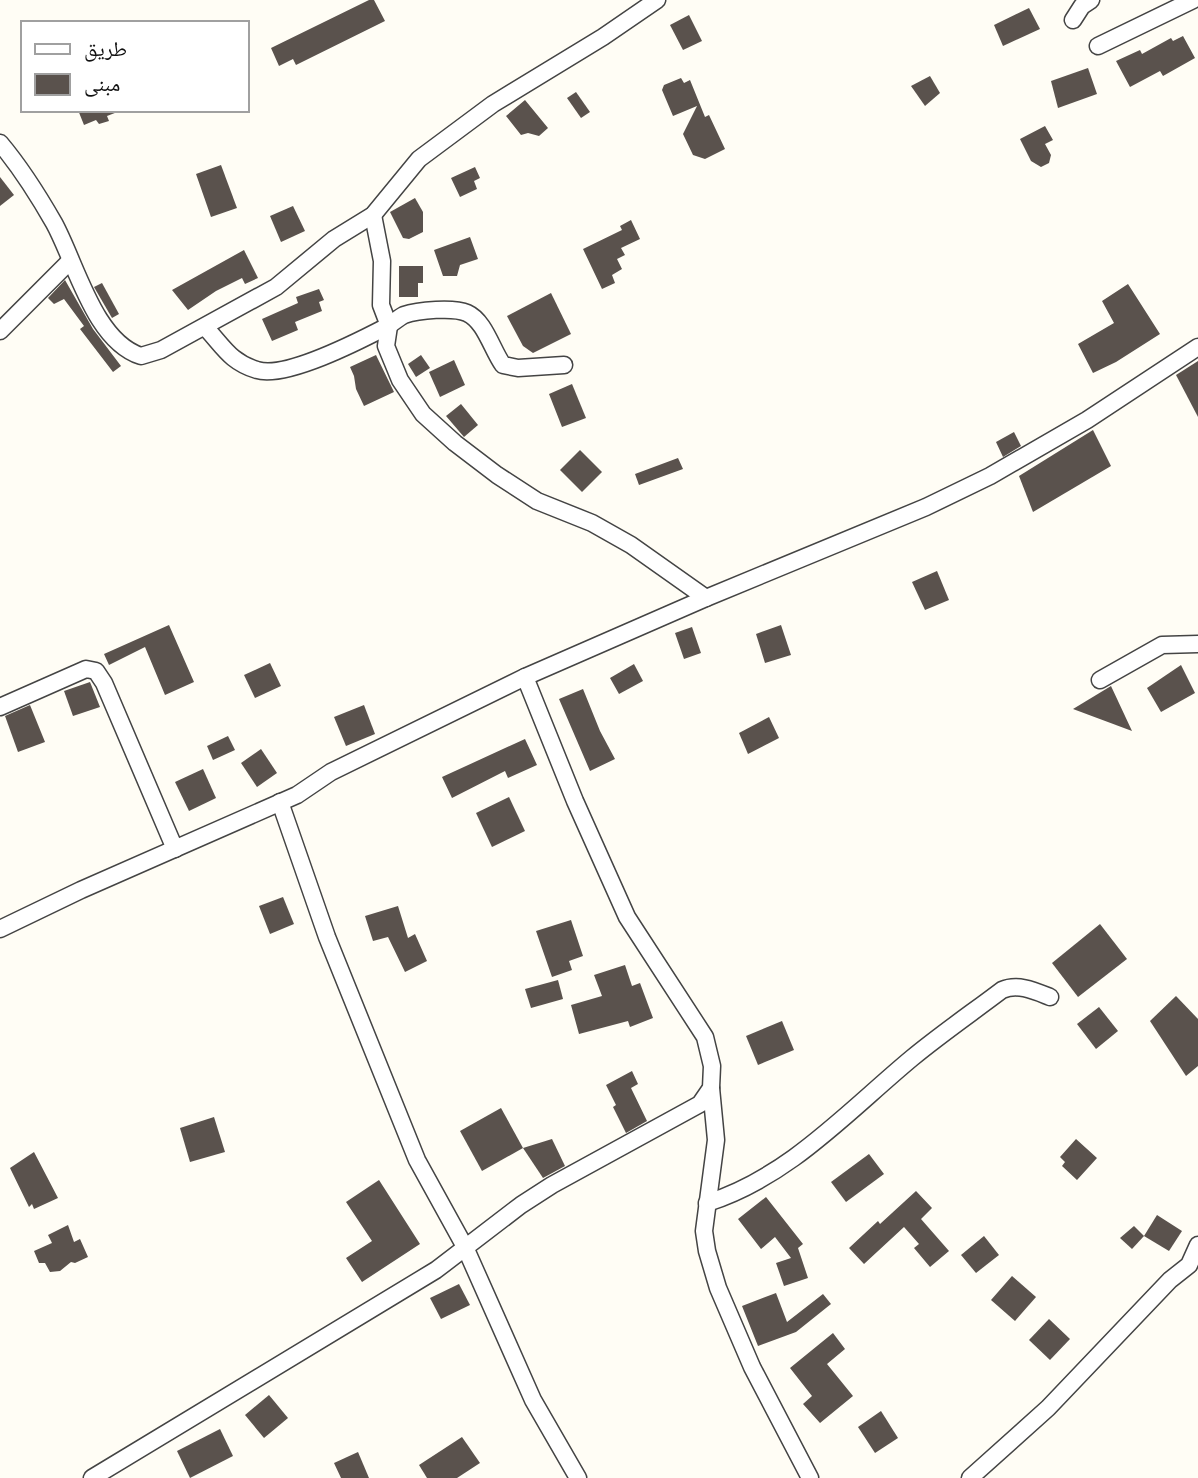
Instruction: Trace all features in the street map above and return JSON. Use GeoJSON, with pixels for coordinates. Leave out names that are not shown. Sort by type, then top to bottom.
{"type":"FeatureCollection","features":[{"type":"Feature","properties":{"kind":"street"},"geometry":{"type":"LineString","coordinates":[[1073,20],[1082,6],[1091,0]]}},
{"type":"Feature","properties":{"kind":"street"},"geometry":{"type":"LineString","coordinates":[[1098,46],[1193,0]]}},
{"type":"Feature","properties":{"kind":"street"},"geometry":{"type":"LineString","coordinates":[[0,142],[22,169],[56,226],[70,261],[99,317],[116,340],[131,353],[141,356],[162,350],[276,287],[334,239],[373,215],[419,159],[493,104],[603,37],[655,1]]}},
{"type":"Feature","properties":{"kind":"street"},"geometry":{"type":"LineString","coordinates":[[373,215],[382,261],[381,305],[389,326],[386,346],[400,380],[423,414],[496,475],[537,501],[592,523],[631,545],[705,598]]}},
{"type":"Feature","properties":{"kind":"street"},"geometry":{"type":"LineString","coordinates":[[0,331],[70,261]]}},
{"type":"Feature","properties":{"kind":"street"},"geometry":{"type":"LineString","coordinates":[[205,327],[227,355],[255,370],[267,373],[300,366],[389,326],[404,316],[453,309],[475,318],[503,365],[518,368],[564,365]]}},
{"type":"Feature","properties":{"kind":"street"},"geometry":{"type":"LineString","coordinates":[[0,929],[297,795],[331,772],[526,677],[705,598],[926,508],[990,476],[1087,419],[1198,347]]}},
{"type":"Feature","properties":{"kind":"street"},"geometry":{"type":"LineString","coordinates":[[1100,680],[1162,645],[1198,644]]}},
{"type":"Feature","properties":{"kind":"street"},"geometry":{"type":"LineString","coordinates":[[0,707],[86,669],[96,671],[104,683],[175,849]]}},
{"type":"Feature","properties":{"kind":"street"},"geometry":{"type":"LineString","coordinates":[[526,677],[575,801],[627,917],[705,1037],[712,1066],[711,1088],[716,1140],[707,1203],[706,1241],[719,1288],[752,1367],[810,1478]]}},
{"type":"Feature","properties":{"kind":"street"},"geometry":{"type":"LineString","coordinates":[[280,802],[327,937],[406,1134],[426,1178],[447,1210],[466,1247],[533,1400],[578,1478]]}},
{"type":"Feature","properties":{"kind":"street"},"geometry":{"type":"LineString","coordinates":[[707,1203],[731,1195],[795,1158],[913,1058],[1003,990],[1010,986],[1019,987],[1050,997]]}},
{"type":"Feature","properties":{"kind":"street"},"geometry":{"type":"LineString","coordinates":[[92,1478],[436,1269],[552,1185],[700,1104],[711,1088]]}},
{"type":"Feature","properties":{"kind":"street"},"geometry":{"type":"LineString","coordinates":[[970,1478],[1048,1408],[1170,1280],[1194,1270],[1198,1245]]}},
{"type":"Feature","properties":{"kind":"building"},"geometry":{"type":"Polygon","coordinates":[[[369,0],[374,0],[385,21],[296,65],[293,59],[279,66],[271,48],[369,0]]]}},
{"type":"Feature","properties":{"kind":"building"},"geometry":{"type":"Polygon","coordinates":[[[1029,8],[1040,29],[1003,46],[994,25],[1029,8]]]}},
{"type":"Feature","properties":{"kind":"building"},"geometry":{"type":"Polygon","coordinates":[[[689,15],[702,41],[683,50],[670,25],[689,15]]]}},
{"type":"Feature","properties":{"kind":"building"},"geometry":{"type":"Polygon","coordinates":[[[1183,36],[1195,58],[1163,76],[1160,71],[1130,87],[1116,61],[1140,50],[1142,54],[1171,38],[1173,41],[1183,36]]]}},
{"type":"Feature","properties":{"kind":"building"},"geometry":{"type":"Polygon","coordinates":[[[1088,68],[1097,94],[1058,108],[1051,81],[1088,68]]]}},
{"type":"Feature","properties":{"kind":"building"},"geometry":{"type":"Polygon","coordinates":[[[930,76],[940,93],[925,106],[911,86],[930,76]]]}},
{"type":"Feature","properties":{"kind":"building"},"geometry":{"type":"Polygon","coordinates":[[[681,78],[684,83],[690,80],[705,117],[709,115],[725,149],[705,159],[693,155],[683,134],[697,106],[673,116],[662,90],[664,85],[681,78]]]}},
{"type":"Feature","properties":{"kind":"building"},"geometry":{"type":"Polygon","coordinates":[[[576,92],[590,112],[581,118],[567,98],[576,92]]]}},
{"type":"Feature","properties":{"kind":"building"},"geometry":{"type":"Polygon","coordinates":[[[525,100],[548,128],[539,136],[528,133],[521,135],[506,116],[525,100]]]}},
{"type":"Feature","properties":{"kind":"building"},"geometry":{"type":"Polygon","coordinates":[[[79,112],[117,112],[107,116],[109,121],[99,124],[96,120],[84,125],[79,112]]]}},
{"type":"Feature","properties":{"kind":"building"},"geometry":{"type":"Polygon","coordinates":[[[1045,126],[1053,140],[1045,144],[1051,155],[1049,163],[1041,167],[1031,161],[1020,139],[1045,126]]]}},
{"type":"Feature","properties":{"kind":"building"},"geometry":{"type":"Polygon","coordinates":[[[221,165],[237,208],[211,217],[196,174],[221,165]]]}},
{"type":"Feature","properties":{"kind":"building"},"geometry":{"type":"Polygon","coordinates":[[[475,167],[480,178],[474,181],[477,189],[460,197],[451,178],[475,167]]]}},
{"type":"Feature","properties":{"kind":"building"},"geometry":{"type":"Polygon","coordinates":[[[0,177],[14,195],[0,206],[0,177]]]}},
{"type":"Feature","properties":{"kind":"building"},"geometry":{"type":"Polygon","coordinates":[[[415,198],[423,212],[423,232],[409,239],[403,238],[390,212],[415,198]]]}},
{"type":"Feature","properties":{"kind":"building"},"geometry":{"type":"Polygon","coordinates":[[[293,206],[305,231],[281,242],[270,216],[293,206]]]}},
{"type":"Feature","properties":{"kind":"building"},"geometry":{"type":"Polygon","coordinates":[[[631,220],[640,239],[621,248],[625,255],[617,259],[622,269],[612,275],[615,283],[602,289],[583,249],[622,230],[620,226],[631,220]]]}},
{"type":"Feature","properties":{"kind":"building"},"geometry":{"type":"Polygon","coordinates":[[[470,237],[478,259],[460,265],[457,276],[443,276],[434,250],[470,237]]]}},
{"type":"Feature","properties":{"kind":"building"},"geometry":{"type":"Polygon","coordinates":[[[244,250],[258,278],[245,284],[242,278],[188,310],[172,290],[244,250]]]}},
{"type":"Feature","properties":{"kind":"building"},"geometry":{"type":"Polygon","coordinates":[[[399,266],[423,266],[423,283],[418,283],[418,297],[399,297],[399,266]]]}},
{"type":"Feature","properties":{"kind":"building"},"geometry":{"type":"Polygon","coordinates":[[[65,280],[93,329],[121,366],[113,372],[80,329],[84,326],[64,299],[54,304],[48,298],[65,280]]]}},
{"type":"Feature","properties":{"kind":"building"},"geometry":{"type":"Polygon","coordinates":[[[102,283],[119,314],[112,318],[94,287],[102,283]]]}},
{"type":"Feature","properties":{"kind":"building"},"geometry":{"type":"Polygon","coordinates":[[[1128,284],[1160,334],[1093,373],[1078,344],[1114,323],[1102,301],[1128,284]]]}},
{"type":"Feature","properties":{"kind":"building"},"geometry":{"type":"Polygon","coordinates":[[[319,289],[324,300],[319,302],[322,311],[295,322],[298,330],[272,341],[262,319],[298,303],[296,297],[319,289]]]}},
{"type":"Feature","properties":{"kind":"building"},"geometry":{"type":"Polygon","coordinates":[[[551,293],[571,334],[533,353],[523,346],[507,316],[551,293]]]}},
{"type":"Feature","properties":{"kind":"building"},"geometry":{"type":"Polygon","coordinates":[[[376,355],[394,392],[364,406],[350,367],[376,355]]]}},
{"type":"Feature","properties":{"kind":"building"},"geometry":{"type":"Polygon","coordinates":[[[421,355],[430,368],[416,377],[408,364],[421,355]]]}},
{"type":"Feature","properties":{"kind":"building"},"geometry":{"type":"Polygon","coordinates":[[[454,360],[465,385],[440,397],[429,372],[454,360]]]}},
{"type":"Feature","properties":{"kind":"building"},"geometry":{"type":"Polygon","coordinates":[[[1198,361],[1198,417],[1176,375],[1198,361]]]}},
{"type":"Feature","properties":{"kind":"building"},"geometry":{"type":"Polygon","coordinates":[[[572,384],[586,418],[562,427],[549,394],[572,384]]]}},
{"type":"Feature","properties":{"kind":"building"},"geometry":{"type":"Polygon","coordinates":[[[461,404],[478,425],[464,437],[446,416],[461,404]]]}},
{"type":"Feature","properties":{"kind":"building"},"geometry":{"type":"Polygon","coordinates":[[[1093,430],[1111,466],[1033,512],[1019,476],[1093,430]]]}},
{"type":"Feature","properties":{"kind":"building"},"geometry":{"type":"Polygon","coordinates":[[[1014,432],[1021,446],[1003,457],[996,442],[1014,432]]]}},
{"type":"Feature","properties":{"kind":"building"},"geometry":{"type":"Polygon","coordinates":[[[580,450],[602,472],[582,492],[560,470],[580,450]]]}},
{"type":"Feature","properties":{"kind":"building"},"geometry":{"type":"Polygon","coordinates":[[[678,458],[683,469],[639,485],[635,474],[678,458]]]}},
{"type":"Feature","properties":{"kind":"building"},"geometry":{"type":"Polygon","coordinates":[[[937,571],[949,600],[925,610],[912,582],[937,571]]]}},
{"type":"Feature","properties":{"kind":"building"},"geometry":{"type":"Polygon","coordinates":[[[169,625],[194,682],[165,695],[145,647],[109,665],[104,654],[169,625]]]}},
{"type":"Feature","properties":{"kind":"building"},"geometry":{"type":"Polygon","coordinates":[[[781,625],[791,655],[765,663],[756,634],[781,625]]]}},
{"type":"Feature","properties":{"kind":"building"},"geometry":{"type":"Polygon","coordinates":[[[692,627],[701,653],[684,659],[675,633],[692,627]]]}},
{"type":"Feature","properties":{"kind":"building"},"geometry":{"type":"Polygon","coordinates":[[[270,663],[281,686],[255,698],[244,675],[270,663]]]}},
{"type":"Feature","properties":{"kind":"building"},"geometry":{"type":"Polygon","coordinates":[[[634,664],[643,681],[619,694],[610,678],[634,664]]]}},
{"type":"Feature","properties":{"kind":"building"},"geometry":{"type":"Polygon","coordinates":[[[1181,665],[1195,693],[1161,712],[1147,688],[1181,665]]]}},
{"type":"Feature","properties":{"kind":"building"},"geometry":{"type":"Polygon","coordinates":[[[90,682],[100,707],[73,716],[64,691],[90,682]]]}},
{"type":"Feature","properties":{"kind":"building"},"geometry":{"type":"Polygon","coordinates":[[[1111,686],[1132,731],[1073,709],[1111,686]]]}},
{"type":"Feature","properties":{"kind":"building"},"geometry":{"type":"Polygon","coordinates":[[[583,689],[615,759],[590,771],[559,699],[583,689]]]}},
{"type":"Feature","properties":{"kind":"building"},"geometry":{"type":"Polygon","coordinates":[[[30,705],[45,742],[18,752],[5,716],[30,705]]]}},
{"type":"Feature","properties":{"kind":"building"},"geometry":{"type":"Polygon","coordinates":[[[364,705],[375,734],[346,746],[334,717],[364,705]]]}},
{"type":"Feature","properties":{"kind":"building"},"geometry":{"type":"Polygon","coordinates":[[[769,717],[779,738],[748,754],[739,733],[769,717]]]}},
{"type":"Feature","properties":{"kind":"building"},"geometry":{"type":"Polygon","coordinates":[[[228,736],[235,750],[213,760],[207,746],[228,736]]]}},
{"type":"Feature","properties":{"kind":"building"},"geometry":{"type":"Polygon","coordinates":[[[525,739],[537,765],[508,778],[505,771],[452,798],[442,777],[525,739]]]}},
{"type":"Feature","properties":{"kind":"building"},"geometry":{"type":"Polygon","coordinates":[[[261,749],[277,773],[257,787],[241,763],[261,749]]]}},
{"type":"Feature","properties":{"kind":"building"},"geometry":{"type":"Polygon","coordinates":[[[203,769],[216,798],[189,811],[175,782],[203,769]]]}},
{"type":"Feature","properties":{"kind":"building"},"geometry":{"type":"Polygon","coordinates":[[[509,797],[525,831],[492,847],[476,813],[509,797]]]}},
{"type":"Feature","properties":{"kind":"building"},"geometry":{"type":"Polygon","coordinates":[[[283,897],[294,924],[270,934],[259,906],[283,897]]]}},
{"type":"Feature","properties":{"kind":"building"},"geometry":{"type":"Polygon","coordinates":[[[398,906],[408,938],[415,934],[427,961],[405,972],[388,937],[373,941],[365,916],[398,906]]]}},
{"type":"Feature","properties":{"kind":"building"},"geometry":{"type":"Polygon","coordinates":[[[571,920],[583,956],[569,961],[572,970],[552,977],[536,931],[571,920]]]}},
{"type":"Feature","properties":{"kind":"building"},"geometry":{"type":"Polygon","coordinates":[[[1100,924],[1127,959],[1078,997],[1052,963],[1100,924]]]}},
{"type":"Feature","properties":{"kind":"building"},"geometry":{"type":"Polygon","coordinates":[[[625,965],[632,986],[640,983],[653,1018],[630,1027],[628,1021],[579,1034],[571,1005],[602,996],[594,975],[625,965]]]}},
{"type":"Feature","properties":{"kind":"building"},"geometry":{"type":"Polygon","coordinates":[[[558,980],[563,999],[531,1008],[525,989],[558,980]]]}},
{"type":"Feature","properties":{"kind":"building"},"geometry":{"type":"Polygon","coordinates":[[[1176,996],[1198,1019],[1198,1066],[1186,1076],[1150,1021],[1176,996]]]}},
{"type":"Feature","properties":{"kind":"building"},"geometry":{"type":"Polygon","coordinates":[[[1099,1007],[1118,1031],[1096,1049],[1077,1024],[1099,1007]]]}},
{"type":"Feature","properties":{"kind":"building"},"geometry":{"type":"Polygon","coordinates":[[[782,1021],[794,1050],[758,1065],[746,1036],[782,1021]]]}},
{"type":"Feature","properties":{"kind":"building"},"geometry":{"type":"Polygon","coordinates":[[[632,1071],[638,1084],[631,1088],[647,1121],[626,1133],[606,1085],[632,1071]]]}},
{"type":"Feature","properties":{"kind":"building"},"geometry":{"type":"Polygon","coordinates":[[[501,1108],[523,1148],[482,1171],[460,1131],[501,1108]]]}},
{"type":"Feature","properties":{"kind":"building"},"geometry":{"type":"Polygon","coordinates":[[[214,1117],[225,1152],[190,1162],[180,1128],[214,1117]]]}},
{"type":"Feature","properties":{"kind":"building"},"geometry":{"type":"Polygon","coordinates":[[[552,1139],[565,1166],[543,1178],[523,1148],[552,1139]]]}},
{"type":"Feature","properties":{"kind":"building"},"geometry":{"type":"Polygon","coordinates":[[[1076,1139],[1097,1158],[1077,1180],[1062,1166],[1065,1162],[1060,1157],[1076,1139]]]}},
{"type":"Feature","properties":{"kind":"building"},"geometry":{"type":"Polygon","coordinates":[[[34,1152],[58,1198],[34,1209],[32,1204],[29,1207],[10,1168],[34,1152]]]}},
{"type":"Feature","properties":{"kind":"building"},"geometry":{"type":"Polygon","coordinates":[[[869,1154],[884,1174],[846,1202],[831,1182],[869,1154]]]}},
{"type":"Feature","properties":{"kind":"building"},"geometry":{"type":"Polygon","coordinates":[[[379,1180],[420,1244],[362,1282],[346,1258],[372,1241],[346,1202],[379,1180]]]}},
{"type":"Feature","properties":{"kind":"building"},"geometry":{"type":"Polygon","coordinates":[[[916,1191],[932,1208],[921,1219],[949,1251],[930,1267],[914,1248],[919,1244],[904,1227],[864,1264],[849,1248],[916,1191]]]}},
{"type":"Feature","properties":{"kind":"building"},"geometry":{"type":"Polygon","coordinates":[[[766,1197],[803,1244],[798,1248],[808,1278],[784,1286],[776,1263],[791,1258],[775,1237],[761,1249],[738,1219],[766,1197]]]}},
{"type":"Feature","properties":{"kind":"building"},"geometry":{"type":"Polygon","coordinates":[[[1157,1215],[1182,1231],[1169,1251],[1144,1236],[1157,1215]]]}},
{"type":"Feature","properties":{"kind":"building"},"geometry":{"type":"Polygon","coordinates":[[[68,1225],[74,1242],[80,1239],[88,1257],[71,1262],[60,1271],[50,1272],[45,1263],[39,1263],[34,1251],[52,1243],[48,1235],[68,1225]]]}},
{"type":"Feature","properties":{"kind":"building"},"geometry":{"type":"Polygon","coordinates":[[[1134,1226],[1144,1236],[1132,1249],[1120,1238],[1134,1226]]]}},
{"type":"Feature","properties":{"kind":"building"},"geometry":{"type":"Polygon","coordinates":[[[984,1236],[999,1255],[976,1273],[961,1255],[984,1236]]]}},
{"type":"Feature","properties":{"kind":"building"},"geometry":{"type":"Polygon","coordinates":[[[1012,1276],[1036,1297],[1015,1321],[991,1300],[1012,1276]]]}},
{"type":"Feature","properties":{"kind":"building"},"geometry":{"type":"Polygon","coordinates":[[[459,1284],[470,1305],[441,1319],[430,1298],[459,1284]]]}},
{"type":"Feature","properties":{"kind":"building"},"geometry":{"type":"Polygon","coordinates":[[[776,1293],[787,1322],[823,1294],[831,1304],[796,1332],[758,1346],[742,1306],[776,1293]]]}},
{"type":"Feature","properties":{"kind":"building"},"geometry":{"type":"Polygon","coordinates":[[[1049,1319],[1070,1339],[1050,1360],[1029,1340],[1049,1319]]]}},
{"type":"Feature","properties":{"kind":"building"},"geometry":{"type":"Polygon","coordinates":[[[833,1333],[845,1349],[827,1364],[853,1396],[820,1423],[803,1404],[812,1396],[790,1368],[833,1333]]]}},
{"type":"Feature","properties":{"kind":"building"},"geometry":{"type":"Polygon","coordinates":[[[269,1395],[288,1418],[264,1438],[245,1415],[269,1395]]]}},
{"type":"Feature","properties":{"kind":"building"},"geometry":{"type":"Polygon","coordinates":[[[881,1411],[898,1438],[875,1453],[858,1427],[881,1411]]]}},
{"type":"Feature","properties":{"kind":"building"},"geometry":{"type":"Polygon","coordinates":[[[220,1429],[233,1456],[190,1478],[177,1451],[220,1429]]]}},
{"type":"Feature","properties":{"kind":"building"},"geometry":{"type":"Polygon","coordinates":[[[462,1437],[480,1463],[457,1478],[427,1478],[419,1465],[462,1437]]]}},
{"type":"Feature","properties":{"kind":"building"},"geometry":{"type":"Polygon","coordinates":[[[358,1452],[369,1478],[341,1478],[334,1463],[358,1452]]]}}]}
